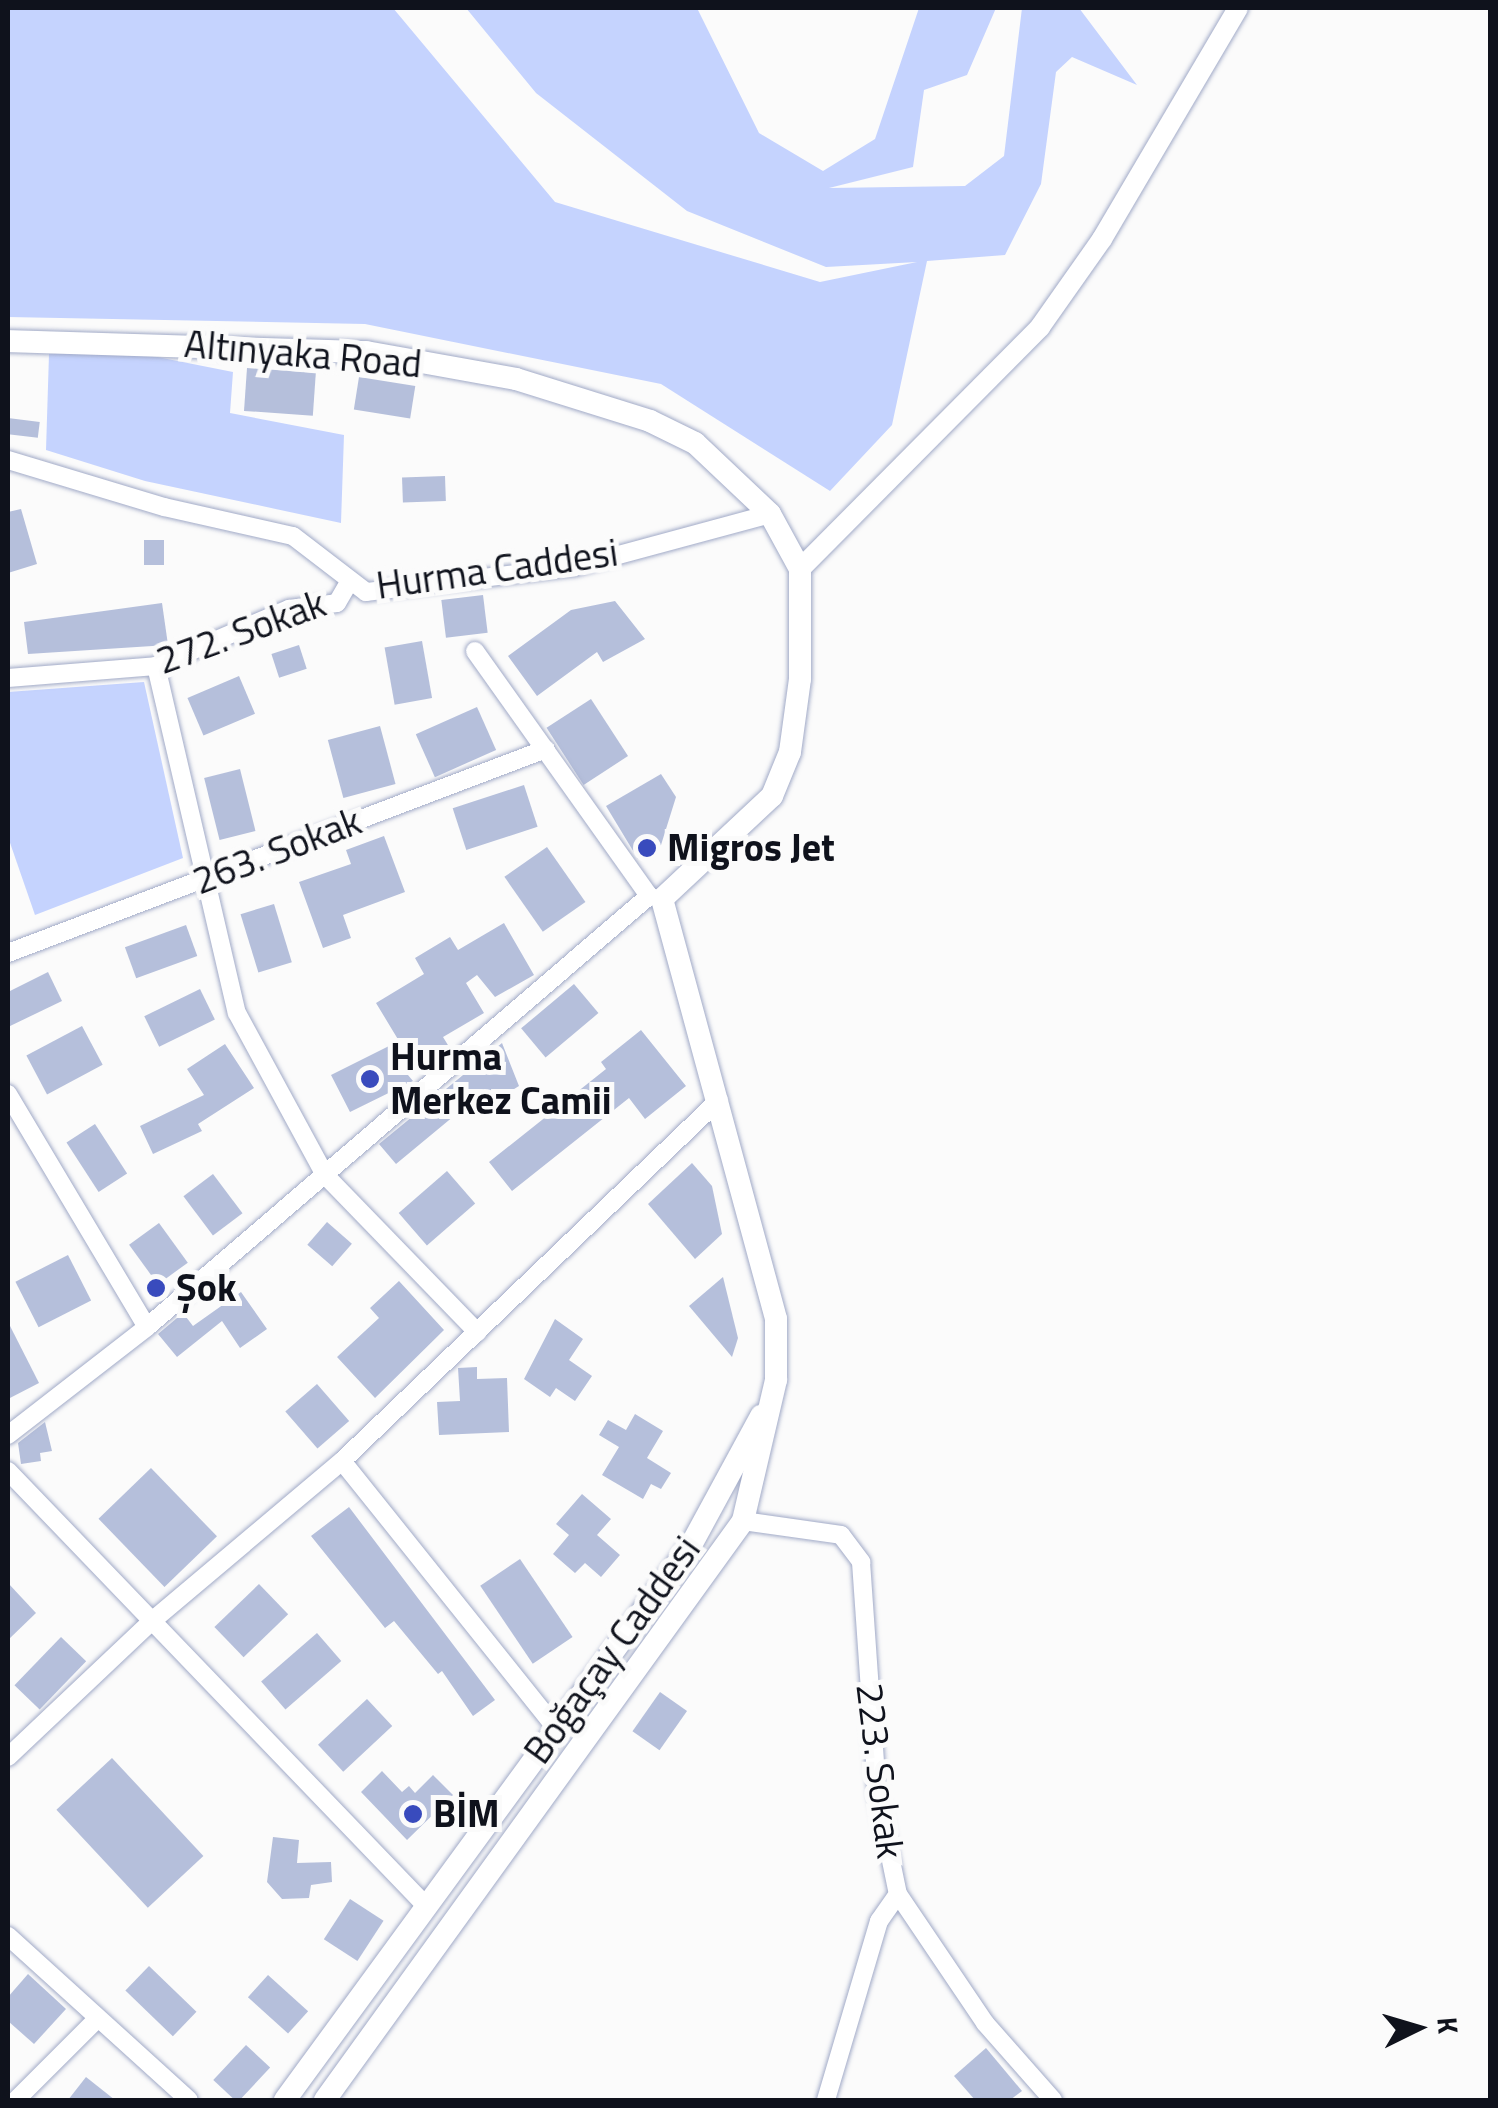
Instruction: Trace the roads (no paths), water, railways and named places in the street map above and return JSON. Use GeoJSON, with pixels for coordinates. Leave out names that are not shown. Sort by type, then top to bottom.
{"type":"FeatureCollection","features":[{"type":"Feature","properties":{"kind":"main road","name":"Altınyaka Road"},"geometry":{"type":"LineString","coordinates":[[8,342],[366,352],[516,379],[696,443],[770,514],[800,568],[800,679],[790,752],[772,796],[656,898]]}},
{"type":"Feature","properties":{"kind":"main road","name":"Boğaçay Caddesi"},"geometry":{"type":"LineString","coordinates":[[325,2100],[744,1521],[776,1380],[767,1271],[656,898]]}},
{"type":"Feature","properties":{"kind":"main road","name":"Boğaçay Caddesi"},"geometry":{"type":"LineString","coordinates":[[285,2100],[691,1545],[747,1450],[776,1380]]}},
{"type":"Feature","properties":{"kind":"street"},"geometry":{"type":"LineString","coordinates":[[800,568],[1040,327],[1102,238],[1238,8]]}},
{"type":"Feature","properties":{"kind":"street","name":"Hurma Caddesi"},"geometry":{"type":"LineString","coordinates":[[8,460],[164,507],[294,536],[348,584],[366,592],[574,567],[770,514]]}},
{"type":"Feature","properties":{"kind":"street","name":"272. Sokak"},"geometry":{"type":"LineString","coordinates":[[8,678],[156,666],[289,609],[337,603],[348,584]]}},
{"type":"Feature","properties":{"kind":"street"},"geometry":{"type":"LineString","coordinates":[[8,1435],[147,1327],[656,898],[475,651]]}},
{"type":"Feature","properties":{"kind":"street"},"geometry":{"type":"LineString","coordinates":[[156,666],[237,1013],[325,1175],[477,1332]]}},
{"type":"Feature","properties":{"kind":"street","name":"263. Sokak"},"geometry":{"type":"LineString","coordinates":[[8,953],[546,749]]}},
{"type":"Feature","properties":{"kind":"street"},"geometry":{"type":"LineString","coordinates":[[8,1094],[147,1327]]}},
{"type":"Feature","properties":{"kind":"street"},"geometry":{"type":"LineString","coordinates":[[8,1757],[152,1621],[342,1461],[719,1100]]}},
{"type":"Feature","properties":{"kind":"street"},"geometry":{"type":"LineString","coordinates":[[342,1461],[555,1727]]}},
{"type":"Feature","properties":{"kind":"street"},"geometry":{"type":"LineString","coordinates":[[8,1472],[425,1905]]}},
{"type":"Feature","properties":{"kind":"street","name":"223. Sokak"},"geometry":{"type":"LineString","coordinates":[[744,1521],[841,1534],[859,1554],[875,1778],[898,1894],[879,1921],[826,2100]]}},
{"type":"Feature","properties":{"kind":"street"},"geometry":{"type":"LineString","coordinates":[[898,1894],[984,2023],[1053,2100]]}},
{"type":"Feature","properties":{"kind":"street"},"geometry":{"type":"LineString","coordinates":[[8,1936],[96,2021],[189,2100]]}},
{"type":"Feature","properties":{"kind":"street"},"geometry":{"type":"LineString","coordinates":[[16,2100],[96,2021]]}},
{"type":"Feature","properties":{"kind":"place","name":"Migros Jet"},"geometry":{"type":"Point","coordinates":[647,848]}},
{"type":"Feature","properties":{"kind":"place","name":"Hurma Merkez Camii"},"geometry":{"type":"Point","coordinates":[370,1079]}},
{"type":"Feature","properties":{"kind":"place","name":"Şok"},"geometry":{"type":"Point","coordinates":[156,1288]}},
{"type":"Feature","properties":{"kind":"place","name":"BİM"},"geometry":{"type":"Point","coordinates":[413,1814]}}]}
